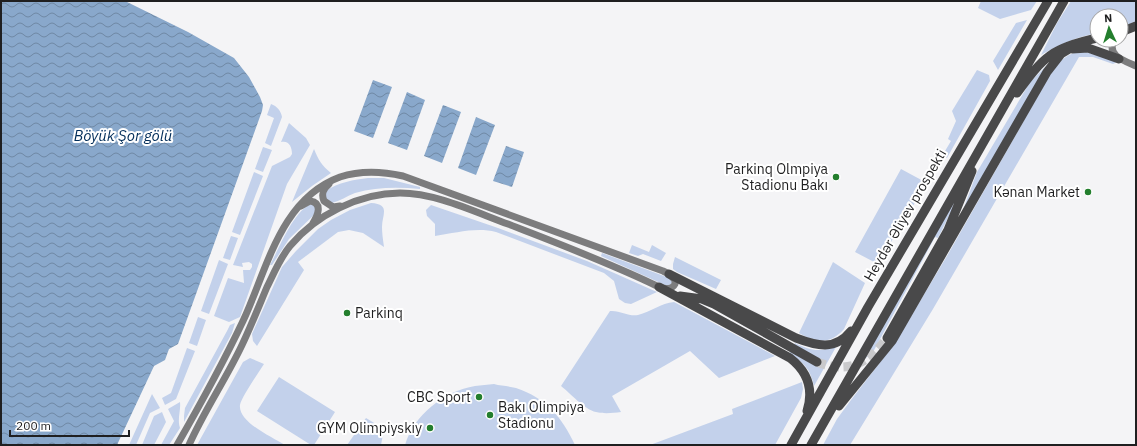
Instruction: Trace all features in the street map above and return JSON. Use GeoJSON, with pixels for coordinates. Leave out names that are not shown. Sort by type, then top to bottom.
{"type":"FeatureCollection","features":[{"type":"Feature","properties":{"kind":"highway","name":"Heydər Əliyev prospekti"},"geometry":{"type":"LineString","coordinates":[[793,442],[868,307],[1048,1]]}},
{"type":"Feature","properties":{"kind":"highway"},"geometry":{"type":"LineString","coordinates":[[812,445],[1064,1]]}},
{"type":"Feature","properties":{"kind":"highway"},"geometry":{"type":"LineString","coordinates":[[887,338],[948,230],[992,127],[1040,64],[1059,50],[1089,40]]}},
{"type":"Feature","properties":{"kind":"highway"},"geometry":{"type":"LineString","coordinates":[[812,445],[844,399],[892,341],[1042,80],[1056,60],[1065,51],[1081,42]]}},
{"type":"Feature","properties":{"kind":"highway"},"geometry":{"type":"LineString","coordinates":[[1065,51],[1076,48],[1088,48],[1119,58]]}},
{"type":"Feature","properties":{"kind":"highway"},"geometry":{"type":"LineString","coordinates":[[669,274],[796,338],[817,345],[829,345],[843,339],[868,307]]}},
{"type":"Feature","properties":{"kind":"highway"},"geometry":{"type":"LineString","coordinates":[[659,287],[790,358],[798,364],[804,372],[809,384],[809,400],[806,414],[793,442]]}},
{"type":"Feature","properties":{"kind":"highway"},"geometry":{"type":"LineString","coordinates":[[675,295],[707,301],[817,362]]}},
{"type":"Feature","properties":{"kind":"main road"},"geometry":{"type":"LineString","coordinates":[[1113,48],[1114,54],[1119,58],[1136,66]]}},
{"type":"Feature","properties":{"kind":"main road"},"geometry":{"type":"LineString","coordinates":[[177,445],[236,335],[281,232],[304,199],[313,191],[336,179],[351,174],[380,172],[403,176],[669,274],[675,280],[674,286],[669,289],[659,287],[586,254],[481,214],[423,195],[411,193],[388,193],[363,198],[335,210],[312,225],[290,246],[278,264],[242,346],[189,445]]}},
{"type":"Feature","properties":{"kind":"main road"},"geometry":{"type":"LineString","coordinates":[[336,179],[324,189],[322,193],[324,201],[333,207],[348,204]]}},
{"type":"Feature","properties":{"kind":"main road"},"geometry":{"type":"LineString","coordinates":[[294,212],[307,202],[313,201],[319,209],[319,213],[312,225]]}},
{"type":"Feature","properties":{"kind":"shaded area"},"geometry":{"type":"Polygon","coordinates":[[[981,1],[1037,1],[1031,10],[1000,19],[978,8],[981,1]]]}},
{"type":"Feature","properties":{"kind":"shaded area"},"geometry":{"type":"Polygon","coordinates":[[[1071,1],[1136,1],[1136,21],[1129,24],[1129,8],[1089,8],[1089,35],[1068,42],[1041,55],[1057,23],[1071,1]]]}},
{"type":"Feature","properties":{"kind":"shaded area"},"geometry":{"type":"Polygon","coordinates":[[[1027,20],[998,70],[993,61],[1016,23],[1027,20]]]}},
{"type":"Feature","properties":{"kind":"shaded area"},"geometry":{"type":"Polygon","coordinates":[[[1082,51],[1119,61],[1113,64],[1093,57],[1079,57],[933,309],[850,445],[823,445],[837,419],[895,343],[947,256],[1052,71],[1065,58],[1073,53],[1082,51]]]}},
{"type":"Feature","properties":{"kind":"shaded area"},"geometry":{"type":"Polygon","coordinates":[[[1051,61],[963,210],[977,172],[1030,82],[1051,61]]]}},
{"type":"Feature","properties":{"kind":"shaded area"},"geometry":{"type":"Polygon","coordinates":[[[977,70],[989,75],[990,81],[947,158],[942,156],[951,141],[948,139],[956,121],[952,111],[977,70]]]}},
{"type":"Feature","properties":{"kind":"shaded area"},"geometry":{"type":"Polygon","coordinates":[[[271,104],[278,109],[282,117],[271,146],[265,143],[274,118],[267,115],[271,104]]]}},
{"type":"Feature","properties":{"kind":"shaded area"},"geometry":{"type":"Polygon","coordinates":[[[289,123],[306,138],[310,145],[287,184],[240,317],[229,322],[214,316],[228,278],[244,283],[243,270],[250,270],[252,267],[252,264],[249,262],[242,263],[243,267],[233,265],[272,166],[290,157],[292,154],[290,145],[286,142],[281,142],[289,123]]]}},
{"type":"Feature","properties":{"kind":"shaded area"},"geometry":{"type":"Polygon","coordinates":[[[263,147],[272,150],[263,172],[255,169],[263,147]]]}},
{"type":"Feature","properties":{"kind":"shaded area"},"geometry":{"type":"Polygon","coordinates":[[[314,149],[325,168],[331,173],[292,202],[314,149]]]}},
{"type":"Feature","properties":{"kind":"shaded area"},"geometry":{"type":"Polygon","coordinates":[[[901,169],[927,183],[880,260],[876,263],[855,252],[901,169]]]}},
{"type":"Feature","properties":{"kind":"shaded area"},"geometry":{"type":"Polygon","coordinates":[[[254,172],[263,176],[240,235],[232,232],[254,172]]]}},
{"type":"Feature","properties":{"kind":"shaded area"},"geometry":{"type":"Polygon","coordinates":[[[368,178],[384,178],[420,187],[420,189],[395,188],[363,191],[332,203],[325,199],[326,191],[336,185],[368,178]]]}},
{"type":"Feature","properties":{"kind":"shaded area"},"geometry":{"type":"Polygon","coordinates":[[[959,187],[952,210],[938,238],[935,237],[872,354],[864,359],[959,187]]]}},
{"type":"Feature","properties":{"kind":"shaded area"},"geometry":{"type":"Polygon","coordinates":[[[371,203],[381,205],[384,211],[382,234],[384,247],[363,233],[349,230],[338,232],[298,262],[304,270],[257,346],[253,341],[252,334],[282,267],[318,229],[350,210],[371,203]]]}},
{"type":"Feature","properties":{"kind":"shaded area"},"geometry":{"type":"Polygon","coordinates":[[[312,204],[315,205],[316,213],[289,239],[272,265],[270,265],[293,221],[305,207],[312,204]]]}},
{"type":"Feature","properties":{"kind":"shaded area"},"geometry":{"type":"Polygon","coordinates":[[[431,205],[587,261],[657,292],[631,304],[625,303],[619,299],[614,281],[604,273],[496,232],[473,230],[435,236],[435,224],[427,216],[426,210],[431,205]]]}},
{"type":"Feature","properties":{"kind":"shaded area"},"geometry":{"type":"Polygon","coordinates":[[[231,236],[238,238],[230,260],[223,258],[231,236]]]}},
{"type":"Feature","properties":{"kind":"shaded area"},"geometry":{"type":"Polygon","coordinates":[[[632,245],[649,252],[652,245],[666,253],[661,261],[643,254],[638,256],[629,253],[632,245]]]}},
{"type":"Feature","properties":{"kind":"shaded area"},"geometry":{"type":"Polygon","coordinates":[[[602,253],[672,279],[673,283],[667,286],[601,256],[602,253]]]}},
{"type":"Feature","properties":{"kind":"shaded area"},"geometry":{"type":"Polygon","coordinates":[[[675,257],[721,280],[716,289],[673,269],[675,257]]]}},
{"type":"Feature","properties":{"kind":"shaded area"},"geometry":{"type":"Polygon","coordinates":[[[219,260],[228,264],[209,314],[201,311],[219,260]]]}},
{"type":"Feature","properties":{"kind":"shaded area"},"geometry":{"type":"Polygon","coordinates":[[[833,262],[865,283],[844,329],[839,334],[828,340],[823,341],[811,339],[799,333],[833,262]]]}},
{"type":"Feature","properties":{"kind":"shaded area"},"geometry":{"type":"Polygon","coordinates":[[[674,302],[775,356],[719,378],[690,351],[612,396],[621,412],[599,413],[592,411],[582,405],[561,386],[610,311],[638,315],[674,302]]]}},
{"type":"Feature","properties":{"kind":"shaded area"},"geometry":{"type":"Polygon","coordinates":[[[198,317],[206,320],[197,346],[189,343],[198,317]]]}},
{"type":"Feature","properties":{"kind":"shaded area"},"geometry":{"type":"Polygon","coordinates":[[[235,323],[232,333],[184,422],[185,408],[230,325],[235,323]]]}},
{"type":"Feature","properties":{"kind":"shaded area"},"geometry":{"type":"Polygon","coordinates":[[[795,343],[815,350],[824,350],[836,347],[814,386],[811,375],[806,367],[799,360],[789,354],[795,343]]]}},
{"type":"Feature","properties":{"kind":"shaded area"},"geometry":{"type":"Polygon","coordinates":[[[187,348],[195,351],[176,399],[165,405],[162,398],[171,393],[187,348]]]}},
{"type":"Feature","properties":{"kind":"shaded area"},"geometry":{"type":"Polygon","coordinates":[[[250,358],[264,364],[241,402],[241,411],[250,423],[285,445],[197,445],[243,362],[250,358]]]}},
{"type":"Feature","properties":{"kind":"shaded area"},"geometry":{"type":"Polygon","coordinates":[[[279,377],[335,412],[314,445],[311,445],[257,411],[279,377]]]}},
{"type":"Feature","properties":{"kind":"shaded area"},"geometry":{"type":"Polygon","coordinates":[[[802,382],[803,389],[801,398],[775,445],[650,445],[733,414],[732,409],[802,382]]]}},
{"type":"Feature","properties":{"kind":"shaded area","name":"Bakı Olimpiya Stadionu"},"geometry":{"type":"Polygon","coordinates":[[[494,384],[516,388],[527,392],[544,403],[559,417],[575,445],[405,445],[409,434],[423,414],[442,399],[463,389],[494,384]]]}},
{"type":"Feature","properties":{"kind":"shaded area"},"geometry":{"type":"Polygon","coordinates":[[[152,394],[160,408],[150,413],[136,445],[129,445],[152,394]]]}},
{"type":"Feature","properties":{"kind":"shaded area"},"geometry":{"type":"Polygon","coordinates":[[[180,402],[180,428],[169,445],[161,445],[174,421],[168,409],[180,402]]]}},
{"type":"Feature","properties":{"kind":"shaded area"},"geometry":{"type":"Polygon","coordinates":[[[162,412],[166,422],[154,445],[142,445],[154,416],[162,412]]]}},
{"type":"Feature","properties":{"kind":"shaded area"},"geometry":{"type":"Polygon","coordinates":[[[366,418],[384,429],[381,445],[347,445],[366,418]]]}},
{"type":"Feature","properties":{"kind":"water","name":"Böyük Şor gölü"},"geometry":{"type":"Polygon","coordinates":[[[1,1],[125,1],[188,32],[234,58],[249,77],[263,105],[178,344],[169,349],[165,360],[154,366],[117,445],[1,445],[1,1]]]}},
{"type":"Feature","properties":{"kind":"water"},"geometry":{"type":"Polygon","coordinates":[[[373,80],[392,87],[373,138],[354,131],[373,80]]]}},
{"type":"Feature","properties":{"kind":"water"},"geometry":{"type":"Polygon","coordinates":[[[407,92],[425,100],[407,150],[388,143],[407,92]]]}},
{"type":"Feature","properties":{"kind":"water"},"geometry":{"type":"Polygon","coordinates":[[[443,105],[461,112],[442,163],[424,156],[443,105]]]}},
{"type":"Feature","properties":{"kind":"water"},"geometry":{"type":"Polygon","coordinates":[[[476,117],[495,125],[476,175],[458,168],[476,117]]]}},
{"type":"Feature","properties":{"kind":"water"},"geometry":{"type":"Polygon","coordinates":[[[506,146],[524,152],[512,187],[493,181],[506,146]]]}},
{"type":"Feature","properties":{"kind":"tunnel"},"geometry":{"type":"LineString","coordinates":[[817,362],[838,367],[848,367],[865,360],[880,347],[887,338]]}},
{"type":"Feature","properties":{"kind":"place","name":"Parkinq Olmpiya Stadionu Bakı"},"geometry":{"type":"Point","coordinates":[836,177]}},
{"type":"Feature","properties":{"kind":"place","name":"Kənan Market"},"geometry":{"type":"Point","coordinates":[1088,192]}},
{"type":"Feature","properties":{"kind":"place","name":"Parkinq"},"geometry":{"type":"Point","coordinates":[347,313]}},
{"type":"Feature","properties":{"kind":"place","name":"CBC Sport"},"geometry":{"type":"Point","coordinates":[479,397]}},
{"type":"Feature","properties":{"kind":"place","name":"Bakı Olimpiya Stadionu"},"geometry":{"type":"Point","coordinates":[490,415]}},
{"type":"Feature","properties":{"kind":"place","name":"GYM Olimpiyskiy"},"geometry":{"type":"Point","coordinates":[430,428]}}]}
